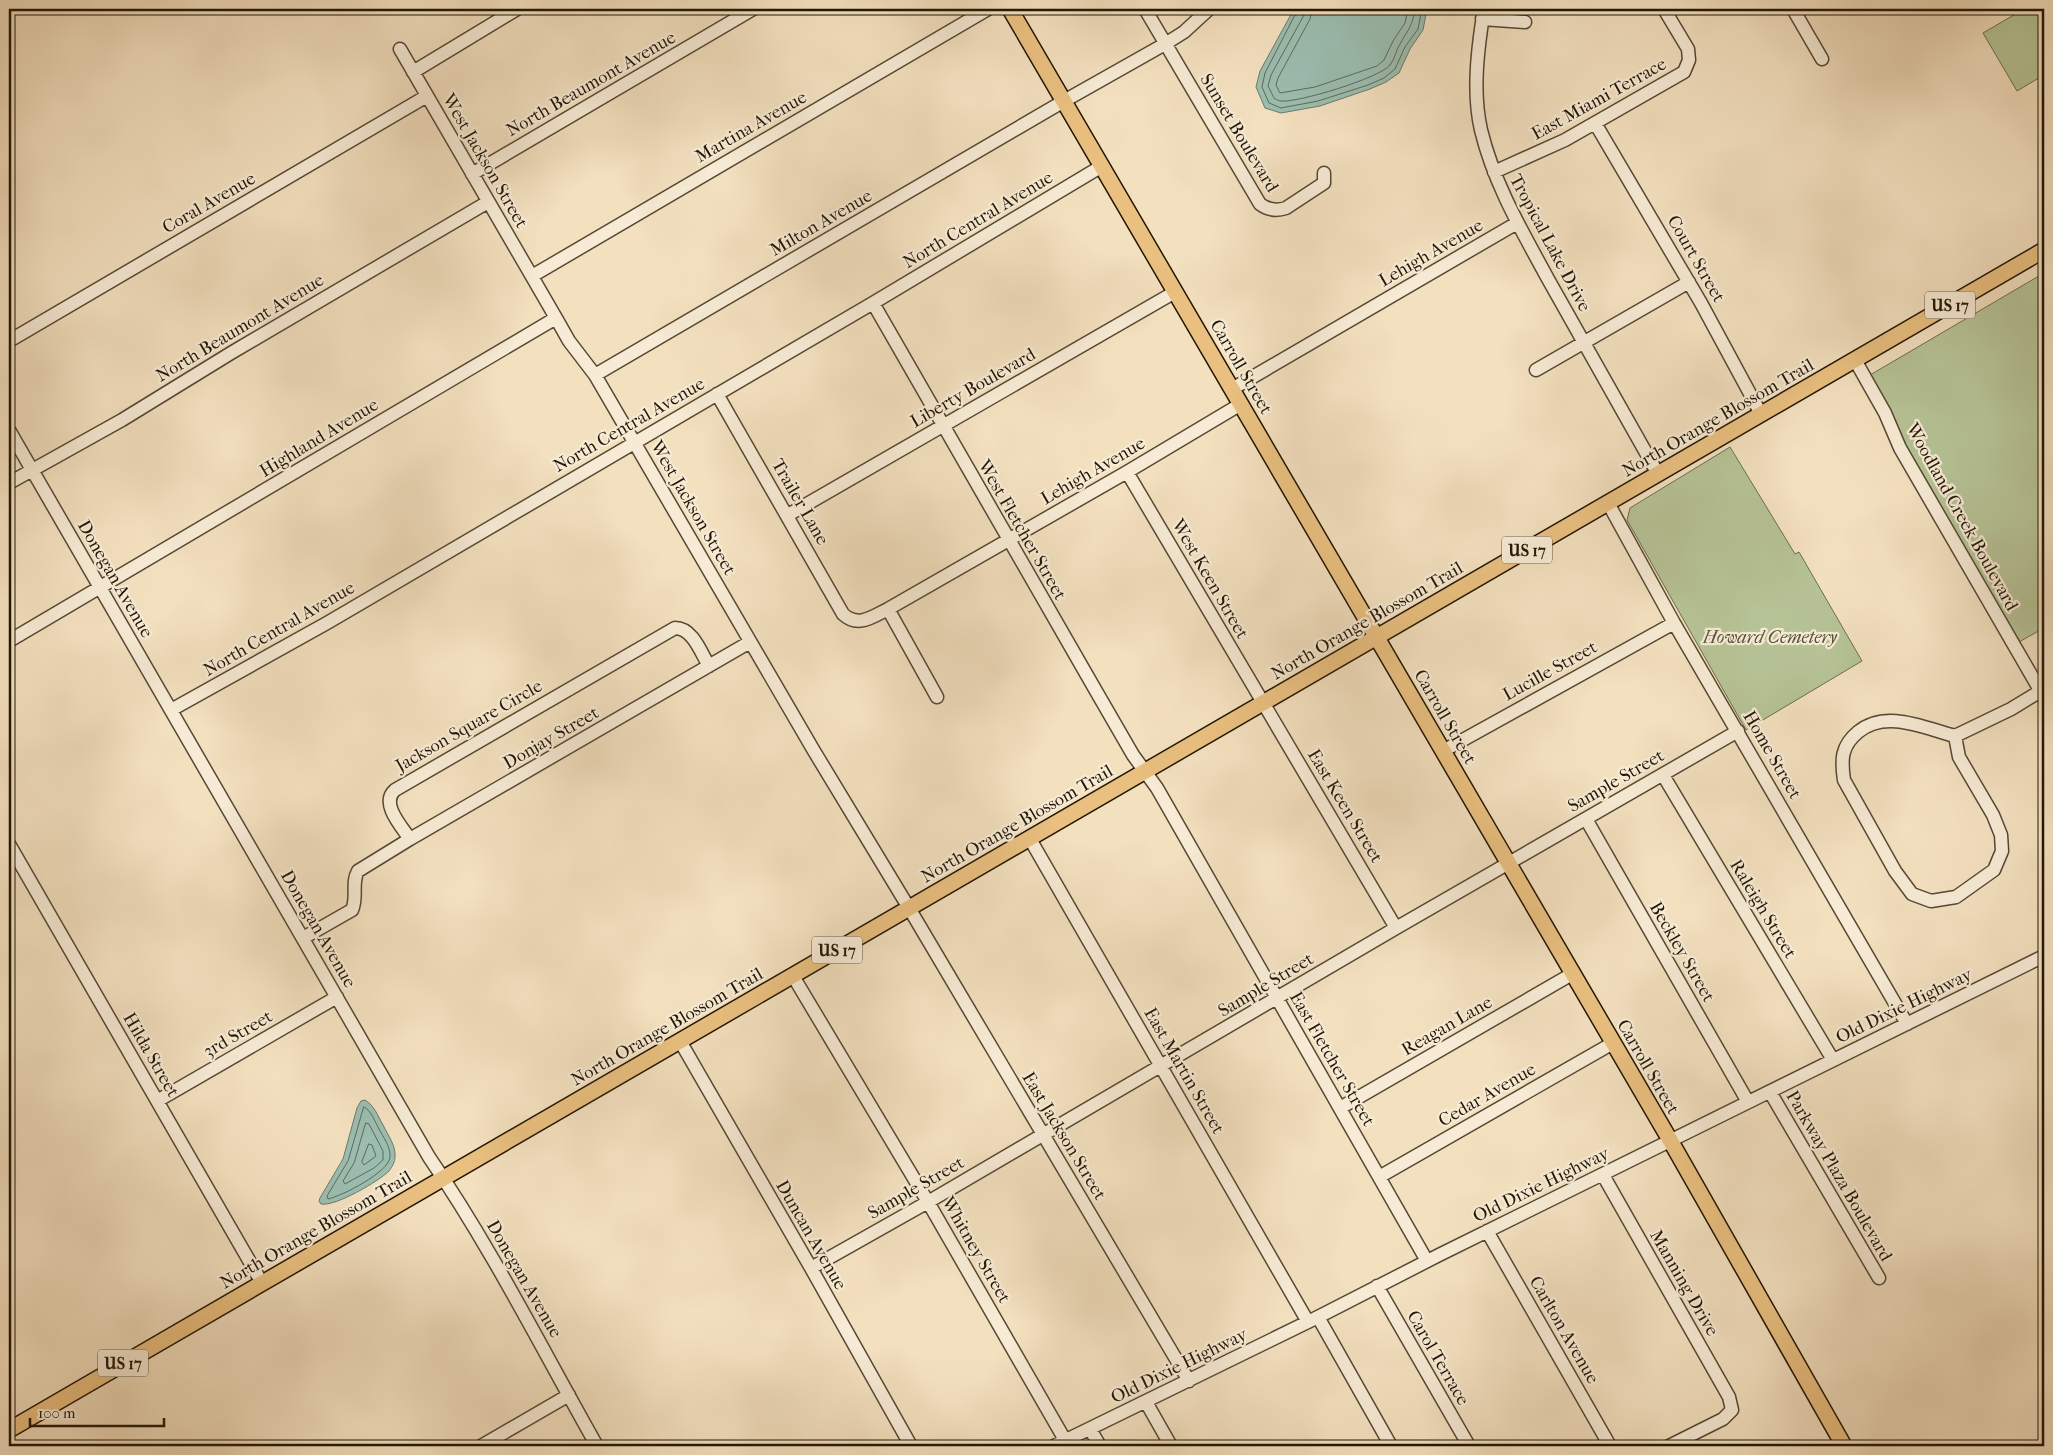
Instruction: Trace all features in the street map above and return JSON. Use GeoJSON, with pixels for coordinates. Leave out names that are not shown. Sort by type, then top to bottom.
{"type":"FeatureCollection","features":[{"type":"Feature","properties":{"kind":"main road","name":"Carroll Street"},"geometry":{"type":"LineString","coordinates":[[1010,9],[1670,1140],[1844,1446]]}},
{"type":"Feature","properties":{"kind":"main road","name":"North Orange Blossom Trail"},"geometry":{"type":"LineString","coordinates":[[9,1430],[2044,250]]}},
{"type":"Feature","properties":{"kind":"street"},"geometry":{"type":"LineString","coordinates":[[413,72],[517,9]]}},
{"type":"Feature","properties":{"kind":"street","name":"North Beaumont Avenue"},"geometry":{"type":"LineString","coordinates":[[472,174],[753,9]]}},
{"type":"Feature","properties":{"kind":"street","name":"Martina Avenue"},"geometry":{"type":"LineString","coordinates":[[532,276],[988,9]]}},
{"type":"Feature","properties":{"kind":"street","name":"Sunset Boulevard"},"geometry":{"type":"LineString","coordinates":[[1145,9],[1260,204],[1266,209],[1281,210],[1286,208],[1324,183],[1324,174]]}},
{"type":"Feature","properties":{"kind":"street"},"geometry":{"type":"LineString","coordinates":[[1064,101],[1184,32],[1209,9]]}},
{"type":"Feature","properties":{"kind":"street","name":"East Miami Terrace"},"geometry":{"type":"LineString","coordinates":[[1494,172],[1565,140],[1684,72],[1689,60],[1688,49],[1664,9]]}},
{"type":"Feature","properties":{"kind":"street"},"geometry":{"type":"LineString","coordinates":[[1793,9],[1822,59]]}},
{"type":"Feature","properties":{"kind":"street"},"geometry":{"type":"LineString","coordinates":[[1483,14],[1525,22]]}},
{"type":"Feature","properties":{"kind":"street","name":"Tropical Lake Drive"},"geometry":{"type":"LineString","coordinates":[[1483,14],[1477,94],[1481,129],[1494,172],[1517,223],[1658,474]]}},
{"type":"Feature","properties":{"kind":"street","name":"West Jackson Street"},"geometry":{"type":"LineString","coordinates":[[400,49],[569,341],[595,375],[750,642],[909,908]]}},
{"type":"Feature","properties":{"kind":"street","name":"Coral Avenue"},"geometry":{"type":"LineString","coordinates":[[9,341],[427,96]]}},
{"type":"Feature","properties":{"kind":"street","name":"Milton Avenue"},"geometry":{"type":"LineString","coordinates":[[595,375],[1064,101]]}},
{"type":"Feature","properties":{"kind":"street","name":"Court Street"},"geometry":{"type":"LineString","coordinates":[[1595,123],[1689,282],[1762,414]]}},
{"type":"Feature","properties":{"kind":"street","name":"North Central Avenue"},"geometry":{"type":"LineString","coordinates":[[171,710],[327,623],[873,303],[1102,166]]}},
{"type":"Feature","properties":{"kind":"street","name":"North Beaumont Avenue"},"geometry":{"type":"LineString","coordinates":[[9,483],[122,420],[231,353],[488,202]]}},
{"type":"Feature","properties":{"kind":"street","name":"Lehigh Avenue"},"geometry":{"type":"LineString","coordinates":[[1232,389],[1517,223]]}},
{"type":"Feature","properties":{"kind":"street"},"geometry":{"type":"LineString","coordinates":[[1536,370],[1689,282]]}},
{"type":"Feature","properties":{"kind":"street","name":"Liberty Boulevard"},"geometry":{"type":"LineString","coordinates":[[788,515],[1175,292]]}},
{"type":"Feature","properties":{"kind":"street","name":"West Fletcher Street"},"geometry":{"type":"LineString","coordinates":[[873,303],[1008,540],[1145,772]]}},
{"type":"Feature","properties":{"kind":"street","name":"Highland Avenue"},"geometry":{"type":"LineString","coordinates":[[9,641],[556,318]]}},
{"type":"Feature","properties":{"kind":"street","name":"Woodland Creek Boulevard"},"geometry":{"type":"LineString","coordinates":[[1855,360],[1885,413],[1900,448],[2043,692]]}},
{"type":"Feature","properties":{"kind":"street","name":"Trailer Lane"},"geometry":{"type":"LineString","coordinates":[[717,394],[788,515],[842,614],[848,619],[856,621]]}},
{"type":"Feature","properties":{"kind":"street","name":"Lehigh Avenue"},"geometry":{"type":"LineString","coordinates":[[856,621],[866,621],[888,609],[1127,472],[1241,404]]}},
{"type":"Feature","properties":{"kind":"street","name":"Donegan Avenue"},"geometry":{"type":"LineString","coordinates":[[9,430],[429,1157],[484,1245],[597,1446]]}},
{"type":"Feature","properties":{"kind":"street","name":"West Keen Street"},"geometry":{"type":"LineString","coordinates":[[1127,472],[1262,703]]}},
{"type":"Feature","properties":{"kind":"street","name":"Home Street"},"geometry":{"type":"LineString","coordinates":[[1608,503],[1674,623],[1907,1024]]}},
{"type":"Feature","properties":{"kind":"street"},"geometry":{"type":"LineString","coordinates":[[888,609],[937,696]]}},
{"type":"Feature","properties":{"kind":"street","name":"Lucille Street"},"geometry":{"type":"LineString","coordinates":[[1443,751],[1674,623]]}},
{"type":"Feature","properties":{"kind":"street","name":"Jackson Square Circle"},"geometry":{"type":"LineString","coordinates":[[410,839],[389,804],[391,794],[395,790],[640,647],[670,630],[681,628],[689,634],[709,666]]}},
{"type":"Feature","properties":{"kind":"street","name":"Donjay Street"},"geometry":{"type":"LineString","coordinates":[[410,839],[750,642]]}},
{"type":"Feature","properties":{"kind":"street"},"geometry":{"type":"LineString","coordinates":[[1955,736],[1959,757],[1993,815],[2001,835],[2002,850],[1994,870],[1956,897],[1931,901],[1912,894],[1895,871],[1844,780],[1841,766],[1842,753],[1846,744],[1865,726],[1877,721],[1899,721],[1955,736],[2043,692]]}},
{"type":"Feature","properties":{"kind":"street","name":"East Keen Street"},"geometry":{"type":"LineString","coordinates":[[1262,703],[1396,928]]}},
{"type":"Feature","properties":{"kind":"street","name":"Sample Street"},"geometry":{"type":"LineString","coordinates":[[811,1268],[928,1202],[1396,928],[1738,731]]}},
{"type":"Feature","properties":{"kind":"street","name":"East Fletcher Street"},"geometry":{"type":"LineString","coordinates":[[1145,772],[1161,794],[1427,1261]]}},
{"type":"Feature","properties":{"kind":"street","name":"Raleigh Street"},"geometry":{"type":"LineString","coordinates":[[1663,775],[1833,1060]]}},
{"type":"Feature","properties":{"kind":"street","name":"Beckley Street"},"geometry":{"type":"LineString","coordinates":[[1586,819],[1748,1102]]}},
{"type":"Feature","properties":{"kind":"street"},"geometry":{"type":"LineString","coordinates":[[303,938],[352,910],[356,898],[355,877],[358,871],[410,839]]}},
{"type":"Feature","properties":{"kind":"street","name":"East Martin Street"},"geometry":{"type":"LineString","coordinates":[[1030,839],[1161,1067],[1313,1320],[1392,1446]]}},
{"type":"Feature","properties":{"kind":"street","name":"Hilda Street"},"geometry":{"type":"LineString","coordinates":[[9,844],[262,1283]]}},
{"type":"Feature","properties":{"kind":"street","name":"East Jackson Street"},"geometry":{"type":"LineString","coordinates":[[909,908],[1189,1381]]}},
{"type":"Feature","properties":{"kind":"street","name":"Old Dixie Highway"},"geometry":{"type":"LineString","coordinates":[[1060,1443],[1313,1320],[1427,1261],[2044,956]]}},
{"type":"Feature","properties":{"kind":"street","name":"Reagan Lane"},"geometry":{"type":"LineString","coordinates":[[1340,1108],[1572,974]]}},
{"type":"Feature","properties":{"kind":"street","name":"Whitney Street"},"geometry":{"type":"LineString","coordinates":[[793,976],[928,1202],[1060,1443]]}},
{"type":"Feature","properties":{"kind":"street","name":"3rd Street"},"geometry":{"type":"LineString","coordinates":[[157,1101],[337,997]]}},
{"type":"Feature","properties":{"kind":"street","name":"Duncan Avenue"},"geometry":{"type":"LineString","coordinates":[[680,1041],[911,1446]]}},
{"type":"Feature","properties":{"kind":"street","name":"Cedar Avenue"},"geometry":{"type":"LineString","coordinates":[[1378,1177],[1613,1043]]}},
{"type":"Feature","properties":{"kind":"street","name":"Parkway Plaza Boulevard"},"geometry":{"type":"LineString","coordinates":[[1770,1092],[1879,1278]]}},
{"type":"Feature","properties":{"kind":"street","name":"Manning Drive"},"geometry":{"type":"LineString","coordinates":[[1603,1175],[1728,1397],[1732,1410],[1723,1419],[1669,1446]]}},
{"type":"Feature","properties":{"kind":"street","name":"Carlton Avenue"},"geometry":{"type":"LineString","coordinates":[[1487,1232],[1610,1446]]}},
{"type":"Feature","properties":{"kind":"street","name":"Carol Terrace"},"geometry":{"type":"LineString","coordinates":[[1377,1286],[1469,1446]]}},
{"type":"Feature","properties":{"kind":"street"},"geometry":{"type":"LineString","coordinates":[[481,1446],[569,1395]]}},
{"type":"Feature","properties":{"kind":"street"},"geometry":{"type":"LineString","coordinates":[[1146,1402],[1171,1446]]}},
{"type":"Feature","properties":{"kind":"street"},"geometry":{"type":"LineString","coordinates":[[1090,1429],[1100,1446]]}},
{"type":"Feature","properties":{"kind":"green space"},"geometry":{"type":"Polygon","coordinates":[[[2024,9],[2044,9],[2044,75],[2017,91],[1983,33],[2024,9]]]}},
{"type":"Feature","properties":{"kind":"green space"},"geometry":{"type":"Polygon","coordinates":[[[2044,273],[2044,628],[2019,642],[1905,445],[1870,375],[2044,273]]]}},
{"type":"Feature","properties":{"kind":"green space","name":"Howard Cemetery"},"geometry":{"type":"Polygon","coordinates":[[[1730,447],[1795,554],[1799,552],[1862,661],[1746,730],[1627,520],[1630,508],[1730,447]]]}},
{"type":"Feature","properties":{"kind":"water"},"geometry":{"type":"Polygon","coordinates":[[[1294,9],[1427,9],[1423,30],[1410,49],[1399,73],[1386,82],[1370,89],[1320,106],[1281,113],[1265,108],[1256,87],[1260,71],[1294,9]]]}},
{"type":"Feature","properties":{"kind":"water"},"geometry":{"type":"Polygon","coordinates":[[[365,1100],[376,1111],[391,1141],[395,1153],[394,1163],[389,1171],[367,1187],[336,1202],[321,1204],[320,1198],[343,1159],[357,1108],[361,1101],[365,1100]]]}}]}
